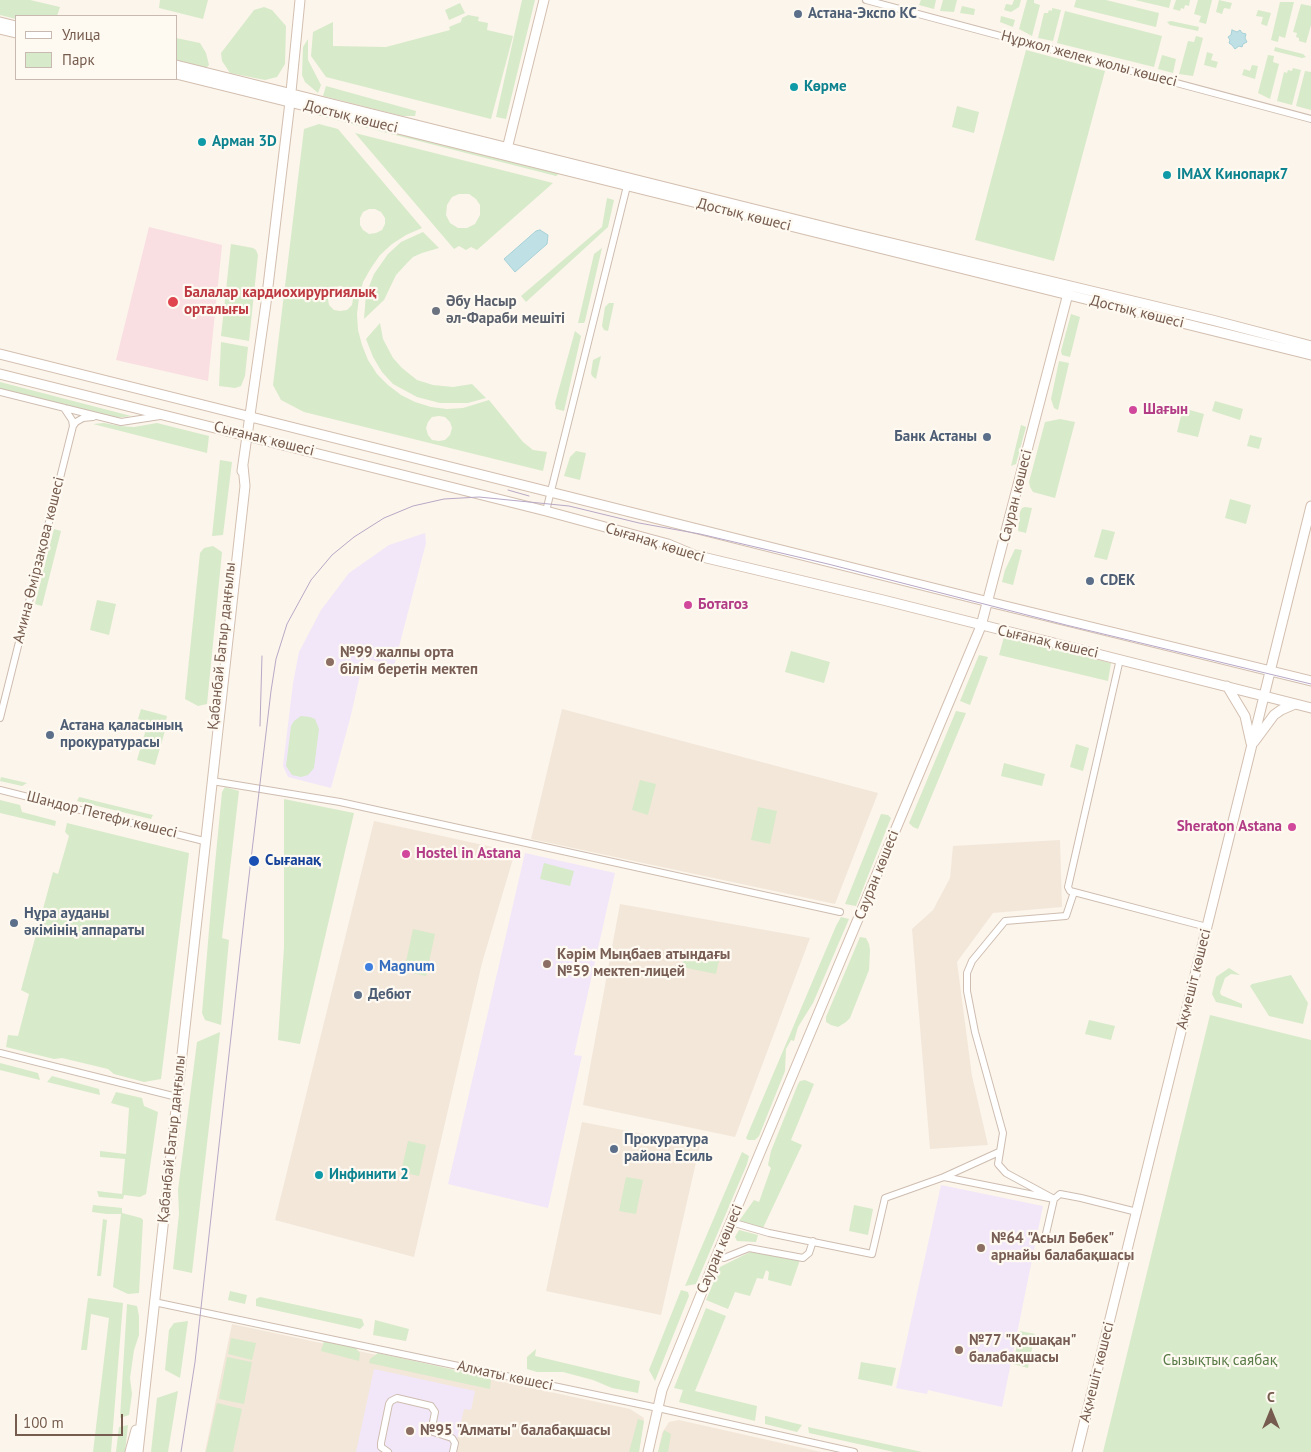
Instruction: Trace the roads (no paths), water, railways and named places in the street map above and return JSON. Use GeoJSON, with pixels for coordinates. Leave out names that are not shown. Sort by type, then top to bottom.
{"type":"FeatureCollection","features":[{"type":"Feature","properties":{"kind":"main road"},"geometry":{"type":"LineString","coordinates":[[507,152],[544,0]]}},
{"type":"Feature","properties":{"kind":"main road","name":"Қабанбай Батыр даңғылы"},"geometry":{"type":"LineString","coordinates":[[206,827],[204,820],[213,724],[243,466],[266,303],[299,3]]}},
{"type":"Feature","properties":{"kind":"main road"},"geometry":{"type":"LineString","coordinates":[[0,22],[15,26]]}},
{"type":"Feature","properties":{"kind":"main road"},"geometry":{"type":"LineString","coordinates":[[0,29],[15,34]]}},
{"type":"Feature","properties":{"kind":"main road","name":"Достық көшесі"},"geometry":{"type":"LineString","coordinates":[[178,66],[290,97],[507,152],[854,234],[1311,355]]}},
{"type":"Feature","properties":{"kind":"main road","name":"Достық көшесі"},"geometry":{"type":"LineString","coordinates":[[178,74],[290,97]]}},
{"type":"Feature","properties":{"kind":"main road","name":"Достық көшесі"},"geometry":{"type":"LineString","coordinates":[[507,152],[628,186],[1069,291],[1311,346]]}},
{"type":"Feature","properties":{"kind":"main road","name":"Сауран көшесі"},"geometry":{"type":"LineString","coordinates":[[648,1452],[662,1390],[716,1256],[981,626],[989,602],[1069,291]]}},
{"type":"Feature","properties":{"kind":"main road","name":"Сығанақ көшесі"},"geometry":{"type":"LineString","coordinates":[[0,354],[1311,681]]}},
{"type":"Feature","properties":{"kind":"main road","name":"Сығанақ көшесі"},"geometry":{"type":"LineString","coordinates":[[0,374],[546,510],[668,544],[694,555],[883,600],[1311,708]]}},
{"type":"Feature","properties":{"kind":"main road","name":"Қабанбай Батыр даңғылы"},"geometry":{"type":"LineString","coordinates":[[138,1452],[204,841],[245,486],[243,466]]}},
{"type":"Feature","properties":{"kind":"main road","name":"Ақмешіт көшесі"},"geometry":{"type":"LineString","coordinates":[[1077,1452],[1311,506]]}},
{"type":"Feature","properties":{"kind":"main road"},"geometry":{"type":"LineString","coordinates":[[1226,686],[1245,716],[1251,746]]}},
{"type":"Feature","properties":{"kind":"main road"},"geometry":{"type":"LineString","coordinates":[[1251,746],[1274,715],[1295,704]]}},
{"type":"Feature","properties":{"kind":"main road"},"geometry":{"type":"LineString","coordinates":[[130,1452],[143,1405]]}},
{"type":"Feature","properties":{"kind":"street","name":"Нұржол желек жолы көшесі"},"geometry":{"type":"LineString","coordinates":[[866,0],[1311,119]]}},
{"type":"Feature","properties":{"kind":"street"},"geometry":{"type":"LineString","coordinates":[[546,510],[628,186]]}},
{"type":"Feature","properties":{"kind":"street"},"geometry":{"type":"LineString","coordinates":[[0,392],[121,422],[167,415]]}},
{"type":"Feature","properties":{"kind":"street"},"geometry":{"type":"LineString","coordinates":[[64,408],[72,420],[72,429]]}},
{"type":"Feature","properties":{"kind":"street"},"geometry":{"type":"LineString","coordinates":[[72,429],[76,422],[83,418],[97,416]]}},
{"type":"Feature","properties":{"kind":"street","name":"Амина Өмірзақова көшесі"},"geometry":{"type":"LineString","coordinates":[[0,718],[72,429]]}},
{"type":"Feature","properties":{"kind":"street"},"geometry":{"type":"LineString","coordinates":[[1120,659],[1068,884],[1070,891],[1207,927]]}},
{"type":"Feature","properties":{"kind":"street"},"geometry":{"type":"LineString","coordinates":[[212,781],[340,802],[840,912]]}},
{"type":"Feature","properties":{"kind":"street","name":"Шандор Петефи көшесі"},"geometry":{"type":"LineString","coordinates":[[0,790],[204,841]]}},
{"type":"Feature","properties":{"kind":"street"},"geometry":{"type":"LineString","coordinates":[[1054,1199],[1006,1174],[998,1164],[1003,1132],[975,1032],[967,991],[967,974],[972,961],[1005,921],[1066,916],[1074,892]]}},
{"type":"Feature","properties":{"kind":"street"},"geometry":{"type":"LineString","coordinates":[[0,1053],[177,1098]]}},
{"type":"Feature","properties":{"kind":"street"},"geometry":{"type":"LineString","coordinates":[[731,1222],[769,1233],[872,1254],[885,1198],[944,1177],[999,1152]]}},
{"type":"Feature","properties":{"kind":"street"},"geometry":{"type":"LineString","coordinates":[[944,1177],[1054,1199]]}},
{"type":"Feature","properties":{"kind":"street"},"geometry":{"type":"LineString","coordinates":[[1045,1238],[1054,1199],[1060,1194],[1137,1212]]}},
{"type":"Feature","properties":{"kind":"street"},"geometry":{"type":"LineString","coordinates":[[716,1256],[724,1258],[749,1248],[803,1258],[809,1253],[813,1241]]}},
{"type":"Feature","properties":{"kind":"street","name":"Алматы көшесі"},"geometry":{"type":"LineString","coordinates":[[154,1302],[658,1408],[854,1452]]}},
{"type":"Feature","properties":{"kind":"street"},"geometry":{"type":"LineString","coordinates":[[388,1452],[381,1447],[381,1443],[389,1404],[396,1398],[431,1406],[435,1412],[433,1432],[452,1438],[455,1443],[453,1452]]}},
{"type":"Feature","properties":{"kind":"water"},"geometry":{"type":"Polygon","coordinates":[[[1232,30],[1237,32],[1240,30],[1246,34],[1247,42],[1242,47],[1239,46],[1235,49],[1229,43],[1228,37],[1231,35],[1232,30]]]}},
{"type":"Feature","properties":{"kind":"water"},"geometry":{"type":"Polygon","coordinates":[[[540,230],[548,235],[547,244],[515,272],[504,259],[536,231],[540,230]]]}},
{"type":"Feature","properties":{"kind":"tram line"},"geometry":{"type":"LineString","coordinates":[[508,490],[529,496]]}},
{"type":"Feature","properties":{"kind":"tram line"},"geometry":{"type":"LineString","coordinates":[[181,1452],[195,1362],[245,910],[276,659],[287,624],[311,580],[332,555],[354,537],[384,518],[413,506],[444,499],[479,497],[569,506],[828,564],[1066,625],[1311,684]]}},
{"type":"Feature","properties":{"kind":"tram line"},"geometry":{"type":"LineString","coordinates":[[260,726],[262,656]]}},
{"type":"Feature","properties":{"kind":"place","name":"Астана-Экспо КС"},"geometry":{"type":"Point","coordinates":[798,14]}},
{"type":"Feature","properties":{"kind":"place","name":"Көрме"},"geometry":{"type":"Point","coordinates":[794,87]}},
{"type":"Feature","properties":{"kind":"place","name":"Арман 3D"},"geometry":{"type":"Point","coordinates":[202,142]}},
{"type":"Feature","properties":{"kind":"place","name":"IMAX Кинопарк7"},"geometry":{"type":"Point","coordinates":[1167,175]}},
{"type":"Feature","properties":{"kind":"place","name":"Балалар кардиохирургиялық орталығы"},"geometry":{"type":"Point","coordinates":[173,302]}},
{"type":"Feature","properties":{"kind":"place","name":"Әбу Насыр әл-Фараби мешіті"},"geometry":{"type":"Point","coordinates":[436,311]}},
{"type":"Feature","properties":{"kind":"place","name":"Шағын"},"geometry":{"type":"Point","coordinates":[1133,410]}},
{"type":"Feature","properties":{"kind":"place","name":"Банк Астаны"},"geometry":{"type":"Point","coordinates":[987,437]}},
{"type":"Feature","properties":{"kind":"place","name":"CDEK"},"geometry":{"type":"Point","coordinates":[1090,581]}},
{"type":"Feature","properties":{"kind":"place","name":"Ботагоз"},"geometry":{"type":"Point","coordinates":[688,605]}},
{"type":"Feature","properties":{"kind":"place","name":"№99 жалпы орта білім беретін мектеп"},"geometry":{"type":"Point","coordinates":[330,662]}},
{"type":"Feature","properties":{"kind":"place","name":"Астана қаласының прокуратурасы"},"geometry":{"type":"Point","coordinates":[50,735]}},
{"type":"Feature","properties":{"kind":"place","name":"Sheraton Astana"},"geometry":{"type":"Point","coordinates":[1292,827]}},
{"type":"Feature","properties":{"kind":"place","name":"Hostel in Astana"},"geometry":{"type":"Point","coordinates":[406,854]}},
{"type":"Feature","properties":{"kind":"place","name":"Сығанақ"},"geometry":{"type":"Point","coordinates":[254,861]}},
{"type":"Feature","properties":{"kind":"place","name":"Нұра ауданы әкімінің аппараты"},"geometry":{"type":"Point","coordinates":[14,923]}},
{"type":"Feature","properties":{"kind":"place","name":"Кәрім Мыңбаев атындағы №59 мектеп-лицей"},"geometry":{"type":"Point","coordinates":[547,964]}},
{"type":"Feature","properties":{"kind":"place","name":"Magnum"},"geometry":{"type":"Point","coordinates":[369,967]}},
{"type":"Feature","properties":{"kind":"place","name":"Дебют"},"geometry":{"type":"Point","coordinates":[358,995]}},
{"type":"Feature","properties":{"kind":"place","name":"Прокуратура района Есиль"},"geometry":{"type":"Point","coordinates":[614,1149]}},
{"type":"Feature","properties":{"kind":"place","name":"Инфинити 2"},"geometry":{"type":"Point","coordinates":[319,1175]}},
{"type":"Feature","properties":{"kind":"place","name":"№64 \"Асыл Бөбек\" арнайы балабақшасы"},"geometry":{"type":"Point","coordinates":[981,1248]}},
{"type":"Feature","properties":{"kind":"place","name":"№77 \"Қошақан\" балабақшасы"},"geometry":{"type":"Point","coordinates":[959,1350]}},
{"type":"Feature","properties":{"kind":"place","name":"№95 \"Алматы\" балабақшасы"},"geometry":{"type":"Point","coordinates":[410,1431]}},
{"type":"Feature","properties":{"kind":"park label","name":"Сызықтық саябақ"},"geometry":{"type":"Point","coordinates":[1220,1361]}}]}
